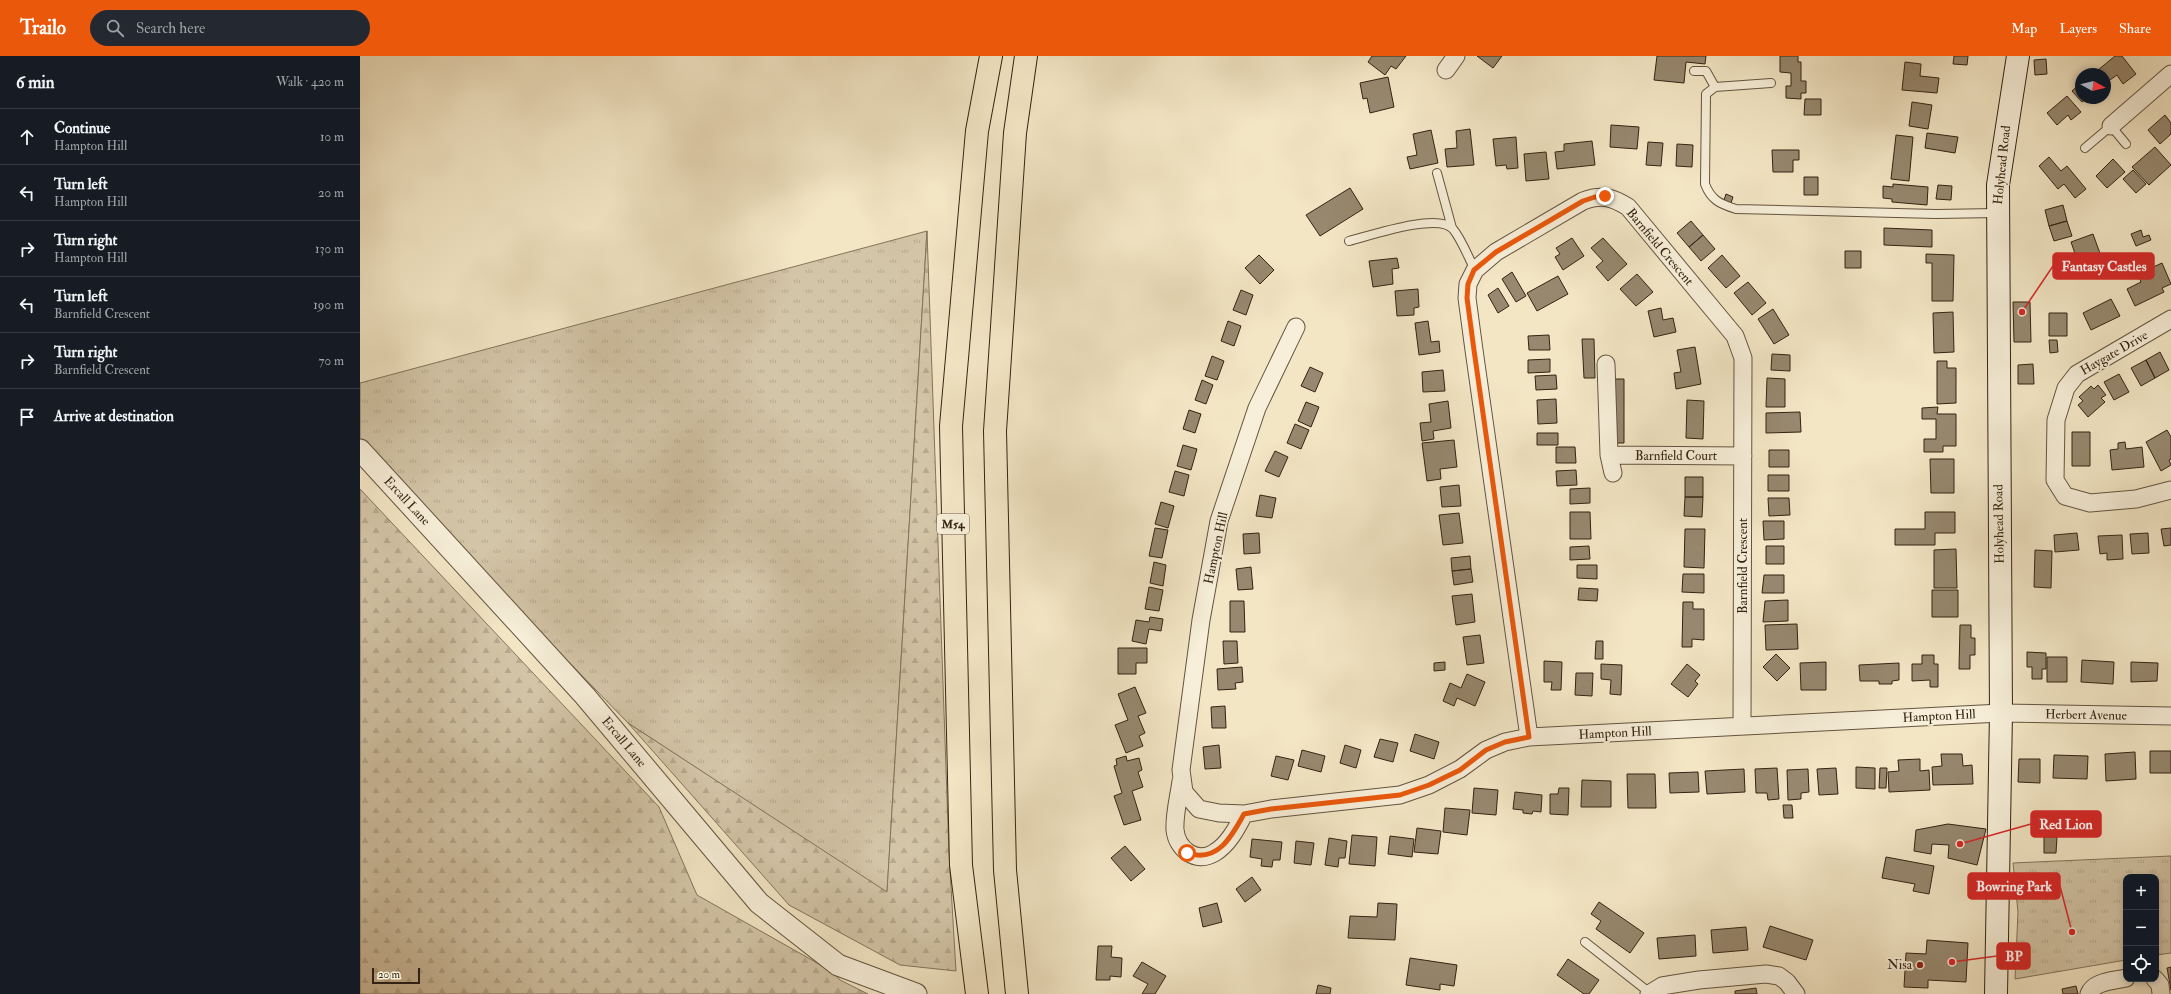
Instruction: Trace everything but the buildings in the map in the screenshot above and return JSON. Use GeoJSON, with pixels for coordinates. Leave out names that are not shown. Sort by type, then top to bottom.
{"type":"FeatureCollection","features":[{"type":"Feature","properties":{"kind":"highway","name":"M54"},"geometry":{"type":"LineString","coordinates":[[977,994],[961,865],[951,426],[977,131],[991,56]]}},
{"type":"Feature","properties":{"kind":"highway"},"geometry":{"type":"LineString","coordinates":[[1017,994],[1005,870],[995,431],[1015,133],[1026,56]]}},
{"type":"Feature","properties":{"kind":"main road","name":"Holyhead Road"},"geometry":{"type":"LineString","coordinates":[[1996,994],[2002,713],[1998,185],[2018,56]]}},
{"type":"Feature","properties":{"kind":"street"},"geometry":{"type":"LineString","coordinates":[[1446,70],[1456,56]]}},
{"type":"Feature","properties":{"kind":"street"},"geometry":{"type":"LineString","coordinates":[[2112,126],[2171,74]]}},
{"type":"Feature","properties":{"kind":"street","name":"Barnfield Crescent"},"geometry":{"type":"LineString","coordinates":[[1474,270],[1496,252],[1583,201],[1595,197],[1605,196],[1628,207],[1735,336],[1744,358],[1742,726]]}},
{"type":"Feature","properties":{"kind":"street"},"geometry":{"type":"LineString","coordinates":[[1474,270],[1468,284],[1467,298],[1529,737]]}},
{"type":"Feature","properties":{"kind":"street","name":"Haygate Drive"},"geometry":{"type":"LineString","coordinates":[[2171,319],[2077,374],[2066,388],[2056,420],[2055,480],[2065,496],[2090,503],[2136,499],[2171,490]]}},
{"type":"Feature","properties":{"kind":"street","name":"Hampton Hill"},"geometry":{"type":"LineString","coordinates":[[1244,814],[1234,832],[1215,853],[1207,856],[1197,856],[1187,853],[1180,846],[1175,829],[1181,770],[1201,620],[1219,521],[1257,408],[1296,327]]}},
{"type":"Feature","properties":{"kind":"street"},"geometry":{"type":"LineString","coordinates":[[1606,364],[1608,455],[1613,473]]}},
{"type":"Feature","properties":{"kind":"street","name":"Ercall Lane"},"geometry":{"type":"LineString","coordinates":[[360,450],[585,696],[760,902],[838,964],[916,994]]}},
{"type":"Feature","properties":{"kind":"street","name":"Barnfield Court"},"geometry":{"type":"LineString","coordinates":[[1608,455],[1743,456]]}},
{"type":"Feature","properties":{"kind":"street","name":"Herbert Avenue"},"geometry":{"type":"LineString","coordinates":[[2002,713],[2171,716]]}},
{"type":"Feature","properties":{"kind":"street","name":"Hampton Hill"},"geometry":{"type":"LineString","coordinates":[[1181,781],[1184,792],[1199,809],[1219,813],[1244,814],[1271,809],[1400,795],[1429,785],[1460,770],[1486,750],[1505,742],[1529,737],[2002,713]]}},
{"type":"Feature","properties":{"kind":"street"},"geometry":{"type":"LineString","coordinates":[[1650,993],[1662,986],[1699,980],[1766,974],[1779,976],[1787,982],[1796,994]]}},
{"type":"Feature","properties":{"kind":"street"},"geometry":{"type":"LineString","coordinates":[[2089,994],[2092,988],[2099,984],[2123,979]]}},
{"type":"Feature","properties":{"kind":"street"},"geometry":{"type":"LineString","coordinates":[[2158,982],[2160,985],[2161,994]]}},
{"type":"Feature","properties":{"kind":"lane"},"geometry":{"type":"LineString","coordinates":[[1694,71],[1706,71],[1715,87]]}},
{"type":"Feature","properties":{"kind":"lane"},"geometry":{"type":"LineString","coordinates":[[1771,83],[1715,87],[1706,94],[1704,104],[1705,184],[1709,194],[1720,204],[1736,209],[1928,214],[1998,213]]}},
{"type":"Feature","properties":{"kind":"lane"},"geometry":{"type":"LineString","coordinates":[[2086,148],[2112,126],[2126,144]]}},
{"type":"Feature","properties":{"kind":"lane"},"geometry":{"type":"LineString","coordinates":[[1437,173],[1452,228],[1474,270]]}},
{"type":"Feature","properties":{"kind":"lane"},"geometry":{"type":"LineString","coordinates":[[1349,241],[1422,223],[1434,222],[1452,228]]}},
{"type":"Feature","properties":{"kind":"lane"},"geometry":{"type":"LineString","coordinates":[[1585,942],[1650,993]]}},
{"type":"Feature","properties":{"kind":"green space"},"geometry":{"type":"Polygon","coordinates":[[[927,231],[887,893],[628,723],[360,447],[360,383],[927,231]]]}},
{"type":"Feature","properties":{"kind":"green space"},"geometry":{"type":"Polygon","coordinates":[[[927,231],[949,853],[956,971],[900,965],[789,905],[628,723],[887,892],[927,231]]]}},
{"type":"Feature","properties":{"kind":"green space"},"geometry":{"type":"Polygon","coordinates":[[[360,489],[659,807],[697,895],[833,972],[840,980],[868,994],[360,994],[360,489]]]}},
{"type":"Feature","properties":{"kind":"green space"},"geometry":{"type":"Polygon","coordinates":[[[2171,856],[2171,953],[2159,955],[2159,874],[2123,874],[2123,961],[2015,979],[2018,912],[2013,863],[2171,856]]]}},
{"type":"Feature","properties":{"kind":"place","name":"Fantasy Castles"},"geometry":{"type":"Point","coordinates":[2022,312]}},
{"type":"Feature","properties":{"kind":"place","name":"Red Lion"},"geometry":{"type":"Point","coordinates":[1960,844]}},
{"type":"Feature","properties":{"kind":"place","name":"Bowring Park"},"geometry":{"type":"Point","coordinates":[2072,932]}},
{"type":"Feature","properties":{"kind":"place","name":"BP"},"geometry":{"type":"Point","coordinates":[1952,962]}},
{"type":"Feature","properties":{"kind":"place","name":"Nisa"},"geometry":{"type":"Point","coordinates":[1920,965]}},
{"type":"Feature","properties":{"kind":"route"},"geometry":{"type":"LineString","coordinates":[[1187,853],[1197,856],[1207,856],[1215,853],[1234,832],[1244,814],[1271,809],[1400,795],[1429,785],[1460,770],[1486,750],[1505,742],[1529,737],[1474,350],[1467,298],[1468,284],[1474,270],[1496,252],[1583,201],[1595,197],[1605,196]]}}]}
